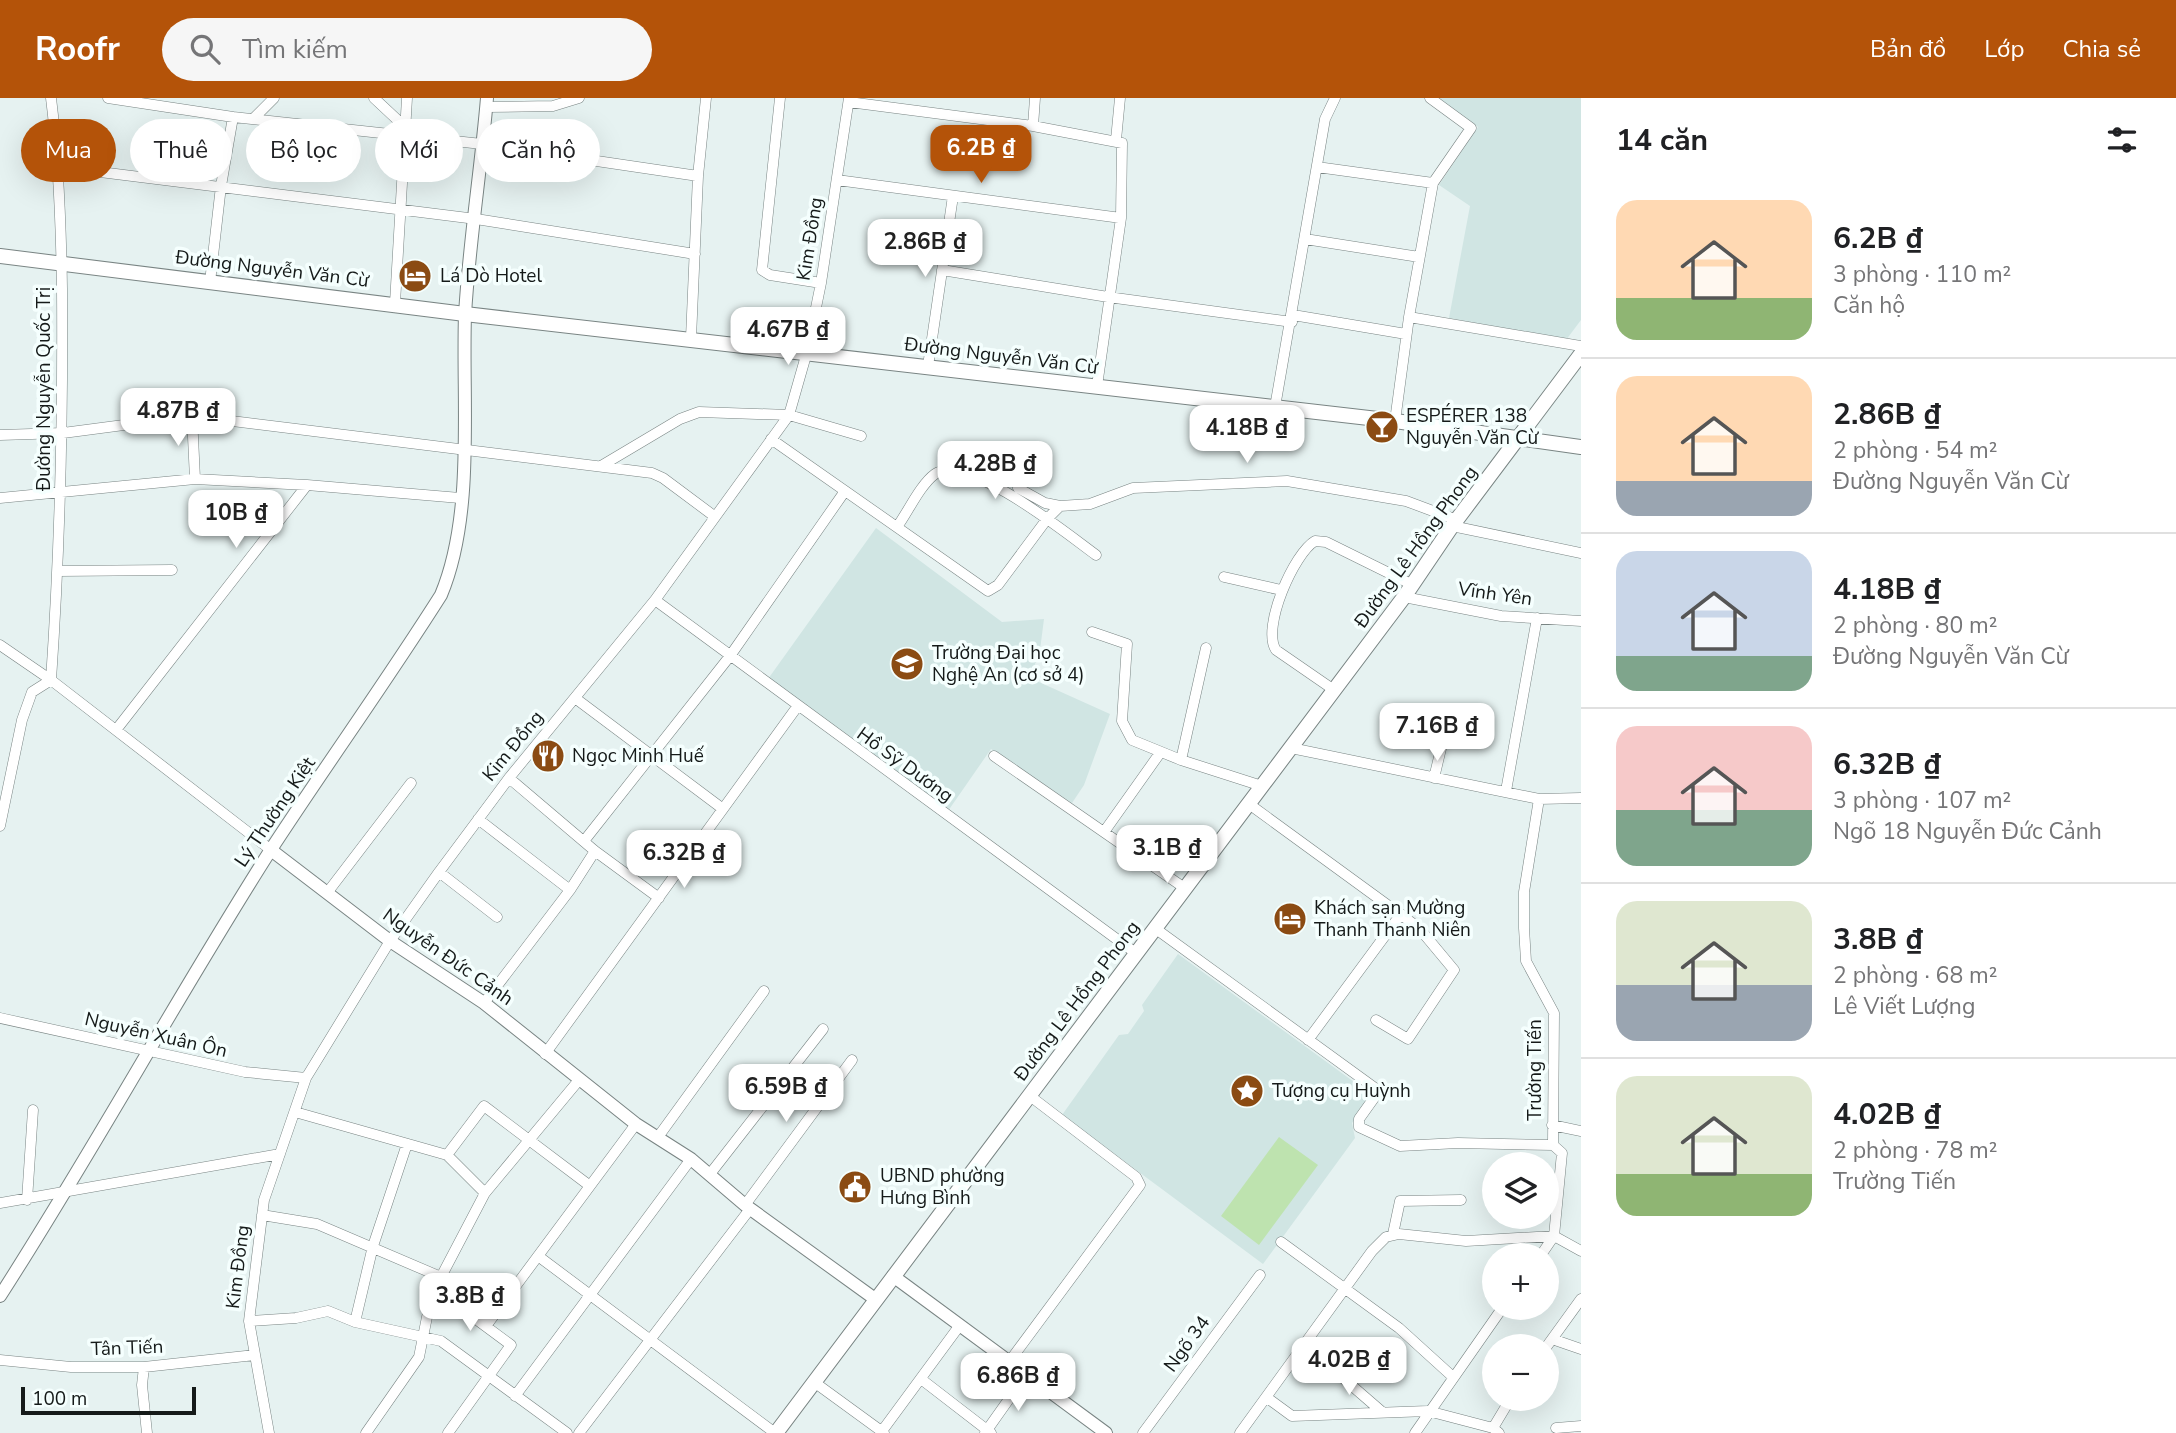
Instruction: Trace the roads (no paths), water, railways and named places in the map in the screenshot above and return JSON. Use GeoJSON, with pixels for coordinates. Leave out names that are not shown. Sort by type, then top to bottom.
{"type":"FeatureCollection","features":[{"type":"Feature","properties":{"kind":"main road","name":"Đường Nguyễn Văn Cừ"},"geometry":{"type":"LineString","coordinates":[[0,256],[395,303],[466,314],[1395,421],[1581,447]]}},
{"type":"Feature","properties":{"kind":"main road","name":"Đường Lê Hồng Phong"},"geometry":{"type":"LineString","coordinates":[[776,1433],[1186,889],[1581,354]]}},
{"type":"Feature","properties":{"kind":"street","name":"Đường Nguyễn Quốc Trị"},"geometry":{"type":"LineString","coordinates":[[51,98],[54,119]]}},
{"type":"Feature","properties":{"kind":"street"},"geometry":{"type":"LineString","coordinates":[[108,98],[253,119],[274,98]]}},
{"type":"Feature","properties":{"kind":"street"},"geometry":{"type":"LineString","coordinates":[[183,98],[195,109]]}},
{"type":"Feature","properties":{"kind":"street"},"geometry":{"type":"LineString","coordinates":[[374,98],[393,119]]}},
{"type":"Feature","properties":{"kind":"street"},"geometry":{"type":"LineString","coordinates":[[405,119],[407,98]]}},
{"type":"Feature","properties":{"kind":"street"},"geometry":{"type":"LineString","coordinates":[[691,338],[698,176],[706,98]]}},
{"type":"Feature","properties":{"kind":"street"},"geometry":{"type":"LineString","coordinates":[[780,98],[762,270],[770,275],[821,283]]}},
{"type":"Feature","properties":{"kind":"street"},"geometry":{"type":"LineString","coordinates":[[1032,126],[1035,98]]}},
{"type":"Feature","properties":{"kind":"street"},"geometry":{"type":"LineString","coordinates":[[1116,140],[1121,98]]}},
{"type":"Feature","properties":{"kind":"street"},"geometry":{"type":"LineString","coordinates":[[1275,407],[1293,319],[1325,119],[1335,98]]}},
{"type":"Feature","properties":{"kind":"street"},"geometry":{"type":"LineString","coordinates":[[1395,421],[1406,334],[1433,183],[1471,128],[1430,98]]}},
{"type":"Feature","properties":{"kind":"street"},"geometry":{"type":"LineString","coordinates":[[486,102],[553,106],[575,99]]}},
{"type":"Feature","properties":{"kind":"street"},"geometry":{"type":"LineString","coordinates":[[849,100],[1116,140],[1125,148],[1121,218],[1097,386]]}},
{"type":"Feature","properties":{"kind":"street","name":"Kim Đồng"},"geometry":{"type":"LineString","coordinates":[[269,1433],[249,1321],[262,1215],[306,1078],[390,941],[439,872],[509,778],[655,600],[713,516],[789,415],[807,352],[821,283],[849,100]]}},
{"type":"Feature","properties":{"kind":"street"},"geometry":{"type":"LineString","coordinates":[[211,282],[221,186],[233,117]]}},
{"type":"Feature","properties":{"kind":"street"},"geometry":{"type":"LineString","coordinates":[[600,162],[698,176]]}},
{"type":"Feature","properties":{"kind":"street"},"geometry":{"type":"LineString","coordinates":[[1317,167],[1433,183]]}},
{"type":"Feature","properties":{"kind":"street"},"geometry":{"type":"LineString","coordinates":[[116,174],[476,219],[695,254]]}},
{"type":"Feature","properties":{"kind":"street"},"geometry":{"type":"LineString","coordinates":[[837,180],[1121,218]]}},
{"type":"Feature","properties":{"kind":"street","name":"Đường Nguyễn Quốc Trị"},"geometry":{"type":"LineString","coordinates":[[51,680],[63,433],[60,182]]}},
{"type":"Feature","properties":{"kind":"street"},"geometry":{"type":"LineString","coordinates":[[395,303],[401,182]]}},
{"type":"Feature","properties":{"kind":"street","name":"Lý Thường Kiệt"},"geometry":{"type":"LineString","coordinates":[[0,1296],[66,1193],[271,850],[357,726],[441,595],[454,559],[460,498],[464,451],[466,314],[479,182]]}},
{"type":"Feature","properties":{"kind":"street"},"geometry":{"type":"LineString","coordinates":[[928,366],[953,196]]}},
{"type":"Feature","properties":{"kind":"street"},"geometry":{"type":"LineString","coordinates":[[1305,239],[1419,257]]}},
{"type":"Feature","properties":{"kind":"street"},"geometry":{"type":"LineString","coordinates":[[942,270],[1108,297],[1406,334]]}},
{"type":"Feature","properties":{"kind":"street"},"geometry":{"type":"LineString","coordinates":[[1409,317],[1581,346]]}},
{"type":"Feature","properties":{"kind":"street"},"geometry":{"type":"LineString","coordinates":[[601,467],[692,414],[708,412],[789,415],[861,436]]}},
{"type":"Feature","properties":{"kind":"street"},"geometry":{"type":"LineString","coordinates":[[192,415],[195,479]]}},
{"type":"Feature","properties":{"kind":"street"},"geometry":{"type":"LineString","coordinates":[[0,435],[63,433],[192,415],[660,476],[713,516]]}},
{"type":"Feature","properties":{"kind":"street"},"geometry":{"type":"LineString","coordinates":[[771,439],[988,591],[998,585],[1046,519],[1060,506]]}},
{"type":"Feature","properties":{"kind":"street"},"geometry":{"type":"LineString","coordinates":[[897,527],[932,477],[943,471],[999,485],[1096,555]]}},
{"type":"Feature","properties":{"kind":"street"},"geometry":{"type":"LineString","coordinates":[[0,498],[195,479],[460,498]]}},
{"type":"Feature","properties":{"kind":"street"},"geometry":{"type":"LineString","coordinates":[[1018,488],[1045,503],[1060,506],[1090,504],[1140,487],[1264,480],[1406,501],[1455,523],[1581,552]]}},
{"type":"Feature","properties":{"kind":"street"},"geometry":{"type":"LineString","coordinates":[[116,730],[307,485]]}},
{"type":"Feature","properties":{"kind":"street"},"geometry":{"type":"LineString","coordinates":[[584,841],[730,656],[845,491]]}},
{"type":"Feature","properties":{"kind":"street","name":"Vĩnh Yên"},"geometry":{"type":"LineString","coordinates":[[1281,590],[1306,549],[1320,540],[1408,591],[1501,616],[1581,621]]}},
{"type":"Feature","properties":{"kind":"street"},"geometry":{"type":"LineString","coordinates":[[58,571],[172,570]]}},
{"type":"Feature","properties":{"kind":"street"},"geometry":{"type":"LineString","coordinates":[[1224,577],[1281,590],[1273,646],[1334,690]]}},
{"type":"Feature","properties":{"kind":"street","name":"Hồ Sỹ Dương"},"geometry":{"type":"LineString","coordinates":[[655,600],[796,707],[1137,954]]}},
{"type":"Feature","properties":{"kind":"street"},"geometry":{"type":"LineString","coordinates":[[1506,792],[1537,618]]}},
{"type":"Feature","properties":{"kind":"street"},"geometry":{"type":"LineString","coordinates":[[1092,632],[1127,644],[1123,725],[1132,740],[1160,753],[1262,786]]}},
{"type":"Feature","properties":{"kind":"street","name":"Nguyễn Đức Cảnh"},"geometry":{"type":"LineString","coordinates":[[0,645],[51,680],[390,941],[484,1003],[636,1124],[691,1159],[747,1207],[875,1299]]}},
{"type":"Feature","properties":{"kind":"street"},"geometry":{"type":"LineString","coordinates":[[1181,760],[1206,648]]}},
{"type":"Feature","properties":{"kind":"street"},"geometry":{"type":"LineString","coordinates":[[0,825],[22,720],[32,692],[51,680]]}},
{"type":"Feature","properties":{"kind":"street"},"geometry":{"type":"LineString","coordinates":[[575,698],[723,809]]}},
{"type":"Feature","properties":{"kind":"street"},"geometry":{"type":"LineString","coordinates":[[545,1054],[796,707]]}},
{"type":"Feature","properties":{"kind":"street"},"geometry":{"type":"LineString","coordinates":[[1434,778],[1450,711]]}},
{"type":"Feature","properties":{"kind":"street"},"geometry":{"type":"LineString","coordinates":[[1291,748],[1539,799],[1581,798]]}},
{"type":"Feature","properties":{"kind":"street"},"geometry":{"type":"LineString","coordinates":[[1104,832],[1160,753]]}},
{"type":"Feature","properties":{"kind":"street"},"geometry":{"type":"LineString","coordinates":[[994,756],[1186,889]]}},
{"type":"Feature","properties":{"kind":"street"},"geometry":{"type":"LineString","coordinates":[[509,778],[595,851],[659,898]]}},
{"type":"Feature","properties":{"kind":"street"},"geometry":{"type":"LineString","coordinates":[[327,893],[411,783]]}},
{"type":"Feature","properties":{"kind":"street","name":"Trường Tiến"},"geometry":{"type":"LineString","coordinates":[[1539,799],[1524,891],[1524,928],[1526,961],[1554,1013],[1553,1146],[1562,1153],[1554,1236],[1549,1243]]}},
{"type":"Feature","properties":{"kind":"street"},"geometry":{"type":"LineString","coordinates":[[1249,804],[1401,914],[1430,939],[1454,974],[1408,1039],[1376,1020]]}},
{"type":"Feature","properties":{"kind":"street"},"geometry":{"type":"LineString","coordinates":[[478,819],[570,890]]}},
{"type":"Feature","properties":{"kind":"street"},"geometry":{"type":"LineString","coordinates":[[484,1003],[570,890],[595,851]]}},
{"type":"Feature","properties":{"kind":"street"},"geometry":{"type":"LineString","coordinates":[[439,872],[497,917]]}},
{"type":"Feature","properties":{"kind":"street"},"geometry":{"type":"LineString","coordinates":[[1308,1040],[1401,914]]}},
{"type":"Feature","properties":{"kind":"street"},"geometry":{"type":"LineString","coordinates":[[1156,929],[1379,1091],[1359,1119],[1359,1128],[1400,1146],[1458,1143],[1553,1146]]}},
{"type":"Feature","properties":{"kind":"street"},"geometry":{"type":"LineString","coordinates":[[658,1137],[764,991]]}},
{"type":"Feature","properties":{"kind":"street","name":"Nguyễn Xuân Ôn"},"geometry":{"type":"LineString","coordinates":[[0,1018],[244,1073],[306,1078]]}},
{"type":"Feature","properties":{"kind":"street"},"geometry":{"type":"LineString","coordinates":[[710,1174],[822,1029]]}},
{"type":"Feature","properties":{"kind":"street"},"geometry":{"type":"LineString","coordinates":[[579,1433],[852,1060]]}},
{"type":"Feature","properties":{"kind":"street"},"geometry":{"type":"LineString","coordinates":[[366,1433],[414,1367],[425,1338],[427,1317],[441,1277],[485,1193],[579,1080]]}},
{"type":"Feature","properties":{"kind":"street"},"geometry":{"type":"LineString","coordinates":[[1009,1362],[1140,1185],[1136,1177],[1030,1096]]}},
{"type":"Feature","properties":{"kind":"street"},"geometry":{"type":"LineString","coordinates":[[447,1155],[484,1106],[590,1186]]}},
{"type":"Feature","properties":{"kind":"street"},"geometry":{"type":"LineString","coordinates":[[27,1200],[33,1110]]}},
{"type":"Feature","properties":{"kind":"street"},"geometry":{"type":"LineString","coordinates":[[295,1112],[447,1155],[485,1193]]}},
{"type":"Feature","properties":{"kind":"street"},"geometry":{"type":"LineString","coordinates":[[486,1326],[636,1124]]}},
{"type":"Feature","properties":{"kind":"street"},"geometry":{"type":"LineString","coordinates":[[1552,1125],[1581,1132]]}},
{"type":"Feature","properties":{"kind":"street"},"geometry":{"type":"LineString","coordinates":[[355,1322],[373,1246],[407,1144]]}},
{"type":"Feature","properties":{"kind":"street"},"geometry":{"type":"LineString","coordinates":[[0,1203],[280,1154]]}},
{"type":"Feature","properties":{"kind":"street"},"geometry":{"type":"LineString","coordinates":[[515,1396],[691,1159]]}},
{"type":"Feature","properties":{"kind":"street"},"geometry":{"type":"LineString","coordinates":[[1393,1234],[1400,1200],[1461,1200]]}},
{"type":"Feature","properties":{"kind":"street"},"geometry":{"type":"LineString","coordinates":[[262,1215],[317,1224],[441,1277]]}},
{"type":"Feature","properties":{"kind":"street"},"geometry":{"type":"LineString","coordinates":[[1240,1433],[1376,1246],[1393,1234],[1466,1241],[1554,1236],[1581,1251]]}},
{"type":"Feature","properties":{"kind":"street"},"geometry":{"type":"LineString","coordinates":[[1281,1242],[1399,1328],[1453,1377]]}},
{"type":"Feature","properties":{"kind":"street"},"geometry":{"type":"LineString","coordinates":[[538,1256],[776,1433]]}},
{"type":"Feature","properties":{"kind":"street","name":"Ngõ 34"},"geometry":{"type":"LineString","coordinates":[[1143,1433],[1260,1275]]}},
{"type":"Feature","properties":{"kind":"street"},"geometry":{"type":"LineString","coordinates":[[893,1276],[1106,1433]]}},
{"type":"Feature","properties":{"kind":"street"},"geometry":{"type":"LineString","coordinates":[[438,1291],[511,1345],[448,1433]]}},
{"type":"Feature","properties":{"kind":"street"},"geometry":{"type":"LineString","coordinates":[[1555,1334],[1581,1299]]}},
{"type":"Feature","properties":{"kind":"street"},"geometry":{"type":"LineString","coordinates":[[249,1321],[296,1318],[328,1311],[355,1322],[441,1342],[567,1433]]}},
{"type":"Feature","properties":{"kind":"street"},"geometry":{"type":"LineString","coordinates":[[1415,1433],[1494,1320]]}},
{"type":"Feature","properties":{"kind":"street"},"geometry":{"type":"LineString","coordinates":[[814,1382],[883,1432],[960,1325]]}},
{"type":"Feature","properties":{"kind":"street"},"geometry":{"type":"LineString","coordinates":[[1559,1344],[1581,1349]]}},
{"type":"Feature","properties":{"kind":"street","name":"Tân Tiến"},"geometry":{"type":"LineString","coordinates":[[0,1360],[71,1367],[144,1367],[255,1355]]}},
{"type":"Feature","properties":{"kind":"street"},"geometry":{"type":"LineString","coordinates":[[1328,1365],[1381,1410]]}},
{"type":"Feature","properties":{"kind":"street"},"geometry":{"type":"LineString","coordinates":[[144,1367],[147,1433]]}},
{"type":"Feature","properties":{"kind":"street"},"geometry":{"type":"LineString","coordinates":[[921,1379],[987,1432],[1026,1375]]}},
{"type":"Feature","properties":{"kind":"street"},"geometry":{"type":"LineString","coordinates":[[1266,1397],[1292,1416],[1381,1410],[1428,1411],[1496,1430],[1505,1411]]}},
{"type":"Feature","properties":{"kind":"street"},"geometry":{"type":"LineString","coordinates":[[1556,1428],[1581,1426]]}},
{"type":"Feature","properties":{"kind":"place","name":"Lá Dò Hotel"},"geometry":{"type":"Point","coordinates":[415,276]}},
{"type":"Feature","properties":{"kind":"place","name":"ESPÉRER 138 Nguyễn Văn Cừ"},"geometry":{"type":"Point","coordinates":[1382,427]}},
{"type":"Feature","properties":{"kind":"place","name":"Trường Đại học Nghệ An (cơ sở 4)"},"geometry":{"type":"Point","coordinates":[907,664]}},
{"type":"Feature","properties":{"kind":"place","name":"Ngọc Minh Huế"},"geometry":{"type":"Point","coordinates":[548,756]}},
{"type":"Feature","properties":{"kind":"place","name":"Khách sạn Mường Thanh Thanh Niên"},"geometry":{"type":"Point","coordinates":[1290,919]}},
{"type":"Feature","properties":{"kind":"place","name":"Tượng cụ Huỳnh"},"geometry":{"type":"Point","coordinates":[1247,1091]}},
{"type":"Feature","properties":{"kind":"place","name":"UBND phường Hưng Bình"},"geometry":{"type":"Point","coordinates":[855,1187]}}]}
